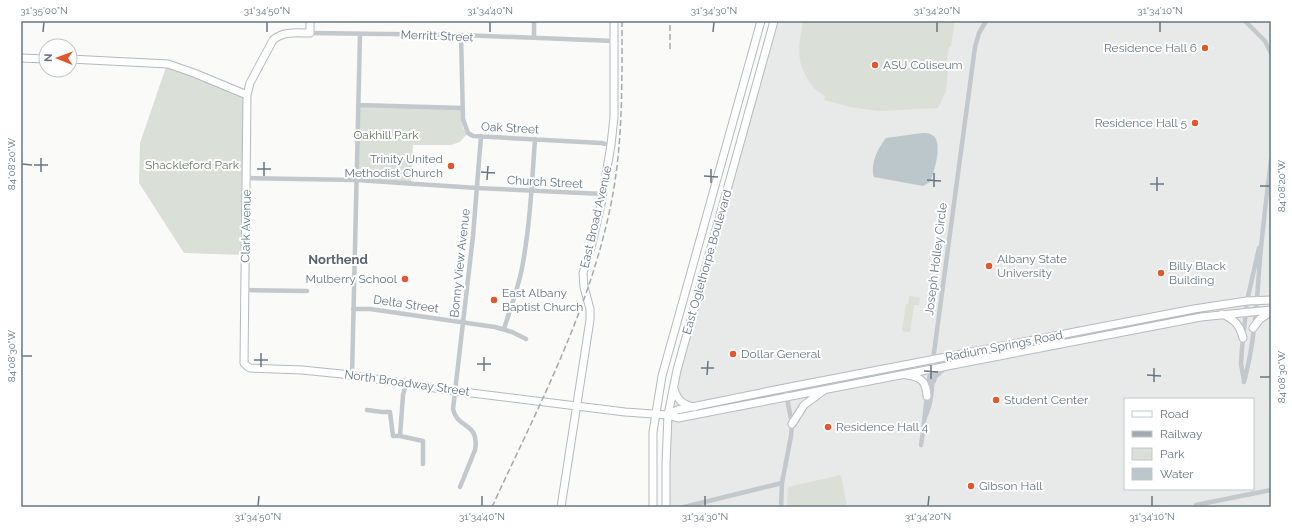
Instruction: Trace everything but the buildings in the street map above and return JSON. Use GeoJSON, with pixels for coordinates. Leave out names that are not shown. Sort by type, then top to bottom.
{"type":"FeatureCollection","features":[{"type":"Feature","properties":{"kind":"main road"},"geometry":{"type":"LineString","coordinates":[[310,21],[310,33]]}},
{"type":"Feature","properties":{"kind":"main road","name":"East Broad Avenue"},"geometry":{"type":"LineString","coordinates":[[560,507],[590,320],[590,309],[584,287],[583,273],[592,244],[603,194],[611,145],[614,117],[614,21]]}},
{"type":"Feature","properties":{"kind":"main road","name":"East Oglethorpe Boulevard"},"geometry":{"type":"LineString","coordinates":[[653,507],[653,439],[666,361],[761,21]]}},
{"type":"Feature","properties":{"kind":"main road","name":"East Oglethorpe Boulevard"},"geometry":{"type":"LineString","coordinates":[[666,507],[668,415],[673,387],[681,352],[774,21]]}},
{"type":"Feature","properties":{"kind":"main road","name":"Merritt Street"},"geometry":{"type":"LineString","coordinates":[[284,34],[310,33]]}},
{"type":"Feature","properties":{"kind":"main road","name":"Clark Avenue"},"geometry":{"type":"LineString","coordinates":[[244,359],[246,95],[250,83],[273,40],[284,34]]}},
{"type":"Feature","properties":{"kind":"main road"},"geometry":{"type":"LineString","coordinates":[[21,58],[38,59]]}},
{"type":"Feature","properties":{"kind":"main road"},"geometry":{"type":"LineString","coordinates":[[78,60],[168,64],[194,73],[246,95]]}},
{"type":"Feature","properties":{"kind":"main road","name":"Radium Springs Road"},"geometry":{"type":"LineString","coordinates":[[668,415],[677,410],[785,388],[1194,309],[1248,301],[1271,300]]}},
{"type":"Feature","properties":{"kind":"main road"},"geometry":{"type":"LineString","coordinates":[[1254,328],[1260,319],[1271,311]]}},
{"type":"Feature","properties":{"kind":"main road","name":"Radium Springs Road"},"geometry":{"type":"LineString","coordinates":[[656,415],[668,415],[678,418],[932,368],[1222,314],[1271,311]]}},
{"type":"Feature","properties":{"kind":"main road"},"geometry":{"type":"LineString","coordinates":[[1222,314],[1234,320],[1238,324],[1243,338]]}},
{"type":"Feature","properties":{"kind":"main road","name":"North Broadway Street"},"geometry":{"type":"LineString","coordinates":[[244,359],[244,363],[250,368],[302,370],[455,391],[656,415]]}},
{"type":"Feature","properties":{"kind":"main road"},"geometry":{"type":"LineString","coordinates":[[901,375],[918,378],[922,381],[926,385],[927,396]]}},
{"type":"Feature","properties":{"kind":"main road"},"geometry":{"type":"LineString","coordinates":[[673,387],[676,397],[680,401],[687,406],[694,407]]}},
{"type":"Feature","properties":{"kind":"main road"},"geometry":{"type":"LineString","coordinates":[[792,424],[804,405],[824,390]]}},
{"type":"Feature","properties":{"kind":"street"},"geometry":{"type":"LineString","coordinates":[[534,21],[534,38]]}},
{"type":"Feature","properties":{"kind":"street","name":"Joseph Holley Circle"},"geometry":{"type":"LineString","coordinates":[[932,368],[975,47],[979,33],[986,21]]}},
{"type":"Feature","properties":{"kind":"street"},"geometry":{"type":"LineString","coordinates":[[1244,21],[1265,41],[1271,53]]}},
{"type":"Feature","properties":{"kind":"street","name":"Merritt Street"},"geometry":{"type":"LineString","coordinates":[[310,33],[461,35],[614,41]]}},
{"type":"Feature","properties":{"kind":"street"},"geometry":{"type":"LineString","coordinates":[[352,376],[360,34]]}},
{"type":"Feature","properties":{"kind":"street"},"geometry":{"type":"LineString","coordinates":[[358,105],[462,108],[461,35]]}},
{"type":"Feature","properties":{"kind":"street","name":"Oak Street"},"geometry":{"type":"LineString","coordinates":[[462,108],[462,119],[468,133],[472,136],[601,143],[611,145]]}},
{"type":"Feature","properties":{"kind":"street","name":"Bonny View Avenue"},"geometry":{"type":"LineString","coordinates":[[460,487],[476,444],[474,433],[456,418],[453,409],[464,322],[481,136]]}},
{"type":"Feature","properties":{"kind":"street"},"geometry":{"type":"LineString","coordinates":[[504,330],[517,288],[527,238],[535,139]]}},
{"type":"Feature","properties":{"kind":"street"},"geometry":{"type":"LineString","coordinates":[[1263,224],[1246,312],[1240,364],[1244,382],[1254,328],[1263,224],[1271,160]]}},
{"type":"Feature","properties":{"kind":"street","name":"Church Street"},"geometry":{"type":"LineString","coordinates":[[246,178],[356,180],[603,194]]}},
{"type":"Feature","properties":{"kind":"street"},"geometry":{"type":"LineString","coordinates":[[245,290],[306,291]]}},
{"type":"Feature","properties":{"kind":"street","name":"Delta Street"},"geometry":{"type":"LineString","coordinates":[[353,309],[370,309],[464,322],[504,330],[526,339]]}},
{"type":"Feature","properties":{"kind":"street"},"geometry":{"type":"LineString","coordinates":[[925,417],[930,404],[935,378],[948,365]]}},
{"type":"Feature","properties":{"kind":"street"},"geometry":{"type":"LineString","coordinates":[[932,368],[933,387]]}},
{"type":"Feature","properties":{"kind":"street"},"geometry":{"type":"LineString","coordinates":[[921,445],[932,368]]}},
{"type":"Feature","properties":{"kind":"street"},"geometry":{"type":"LineString","coordinates":[[400,436],[403,395],[406,384]]}},
{"type":"Feature","properties":{"kind":"street"},"geometry":{"type":"LineString","coordinates":[[781,507],[782,483],[792,424],[788,397],[785,388]]}},
{"type":"Feature","properties":{"kind":"street"},"geometry":{"type":"LineString","coordinates":[[368,410],[390,412],[393,436],[424,441],[423,464]]}},
{"type":"Feature","properties":{"kind":"street"},"geometry":{"type":"LineString","coordinates":[[684,507],[782,483]]}},
{"type":"Feature","properties":{"kind":"street"},"geometry":{"type":"LineString","coordinates":[[1196,504],[1271,490]]}},
{"type":"Feature","properties":{"kind":"shaded area","name":"Albany State University"},"geometry":{"type":"Polygon","coordinates":[[[776,21],[1271,21],[1271,507],[668,507],[669,435],[676,376],[776,21]]]}},
{"type":"Feature","properties":{"kind":"green space","name":"ASU Coliseum"},"geometry":{"type":"Polygon","coordinates":[[[803,21],[955,21],[947,61],[949,61],[946,91],[938,108],[878,111],[850,107],[824,100],[825,96],[812,86],[800,62],[799,49],[803,21]]]}},
{"type":"Feature","properties":{"kind":"green space","name":"Shackleford Park"},"geometry":{"type":"Polygon","coordinates":[[[167,64],[245,96],[244,255],[184,253],[139,183],[140,143],[167,64]]]}},
{"type":"Feature","properties":{"kind":"green space","name":"Oakhill Park"},"geometry":{"type":"Polygon","coordinates":[[[359,105],[461,109],[463,128],[467,134],[460,142],[451,145],[413,145],[411,183],[357,179],[359,105]]]}},
{"type":"Feature","properties":{"kind":"green space"},"geometry":{"type":"Polygon","coordinates":[[[909,296],[920,298],[919,305],[914,305],[910,332],[902,331],[906,304],[908,304],[909,296]]]}},
{"type":"Feature","properties":{"kind":"green space"},"geometry":{"type":"Polygon","coordinates":[[[841,475],[847,507],[787,507],[788,487],[841,475]]]}},
{"type":"Feature","properties":{"kind":"water"},"geometry":{"type":"Polygon","coordinates":[[[928,133],[936,138],[938,150],[934,172],[930,182],[923,186],[874,177],[874,162],[880,146],[886,138],[928,133]]]}},
{"type":"Feature","properties":{"kind":"railway"},"geometry":{"type":"LineString","coordinates":[[492,507],[545,394],[577,318],[603,239],[616,177],[620,133],[622,21]]}},
{"type":"Feature","properties":{"kind":"railway"},"geometry":{"type":"LineString","coordinates":[[670,21],[670,49]]}},
{"type":"Feature","properties":{"kind":"place","name":"Residence Hall 6"},"geometry":{"type":"Point","coordinates":[1205,48]}},
{"type":"Feature","properties":{"kind":"place","name":"ASU Coliseum"},"geometry":{"type":"Point","coordinates":[875,65]}},
{"type":"Feature","properties":{"kind":"place","name":"Residence Hall 5"},"geometry":{"type":"Point","coordinates":[1195,123]}},
{"type":"Feature","properties":{"kind":"place","name":"Trinity United Methodist Church"},"geometry":{"type":"Point","coordinates":[451,166]}},
{"type":"Feature","properties":{"kind":"place","name":"Albany State University"},"geometry":{"type":"Point","coordinates":[989,266]}},
{"type":"Feature","properties":{"kind":"place","name":"Billy Black Building"},"geometry":{"type":"Point","coordinates":[1161,273]}},
{"type":"Feature","properties":{"kind":"place","name":"Mulberry School"},"geometry":{"type":"Point","coordinates":[405,279]}},
{"type":"Feature","properties":{"kind":"place","name":"East Albany Baptist Church"},"geometry":{"type":"Point","coordinates":[494,300]}},
{"type":"Feature","properties":{"kind":"place","name":"Dollar General"},"geometry":{"type":"Point","coordinates":[733,354]}},
{"type":"Feature","properties":{"kind":"place","name":"Student Center"},"geometry":{"type":"Point","coordinates":[996,400]}},
{"type":"Feature","properties":{"kind":"place","name":"Residence Hall 4"},"geometry":{"type":"Point","coordinates":[828,427]}},
{"type":"Feature","properties":{"kind":"place","name":"Gibson Hall"},"geometry":{"type":"Point","coordinates":[971,486]}},
{"type":"Feature","properties":{"kind":"district","name":"Northend"},"geometry":{"type":"Point","coordinates":[338,259]}}]}
